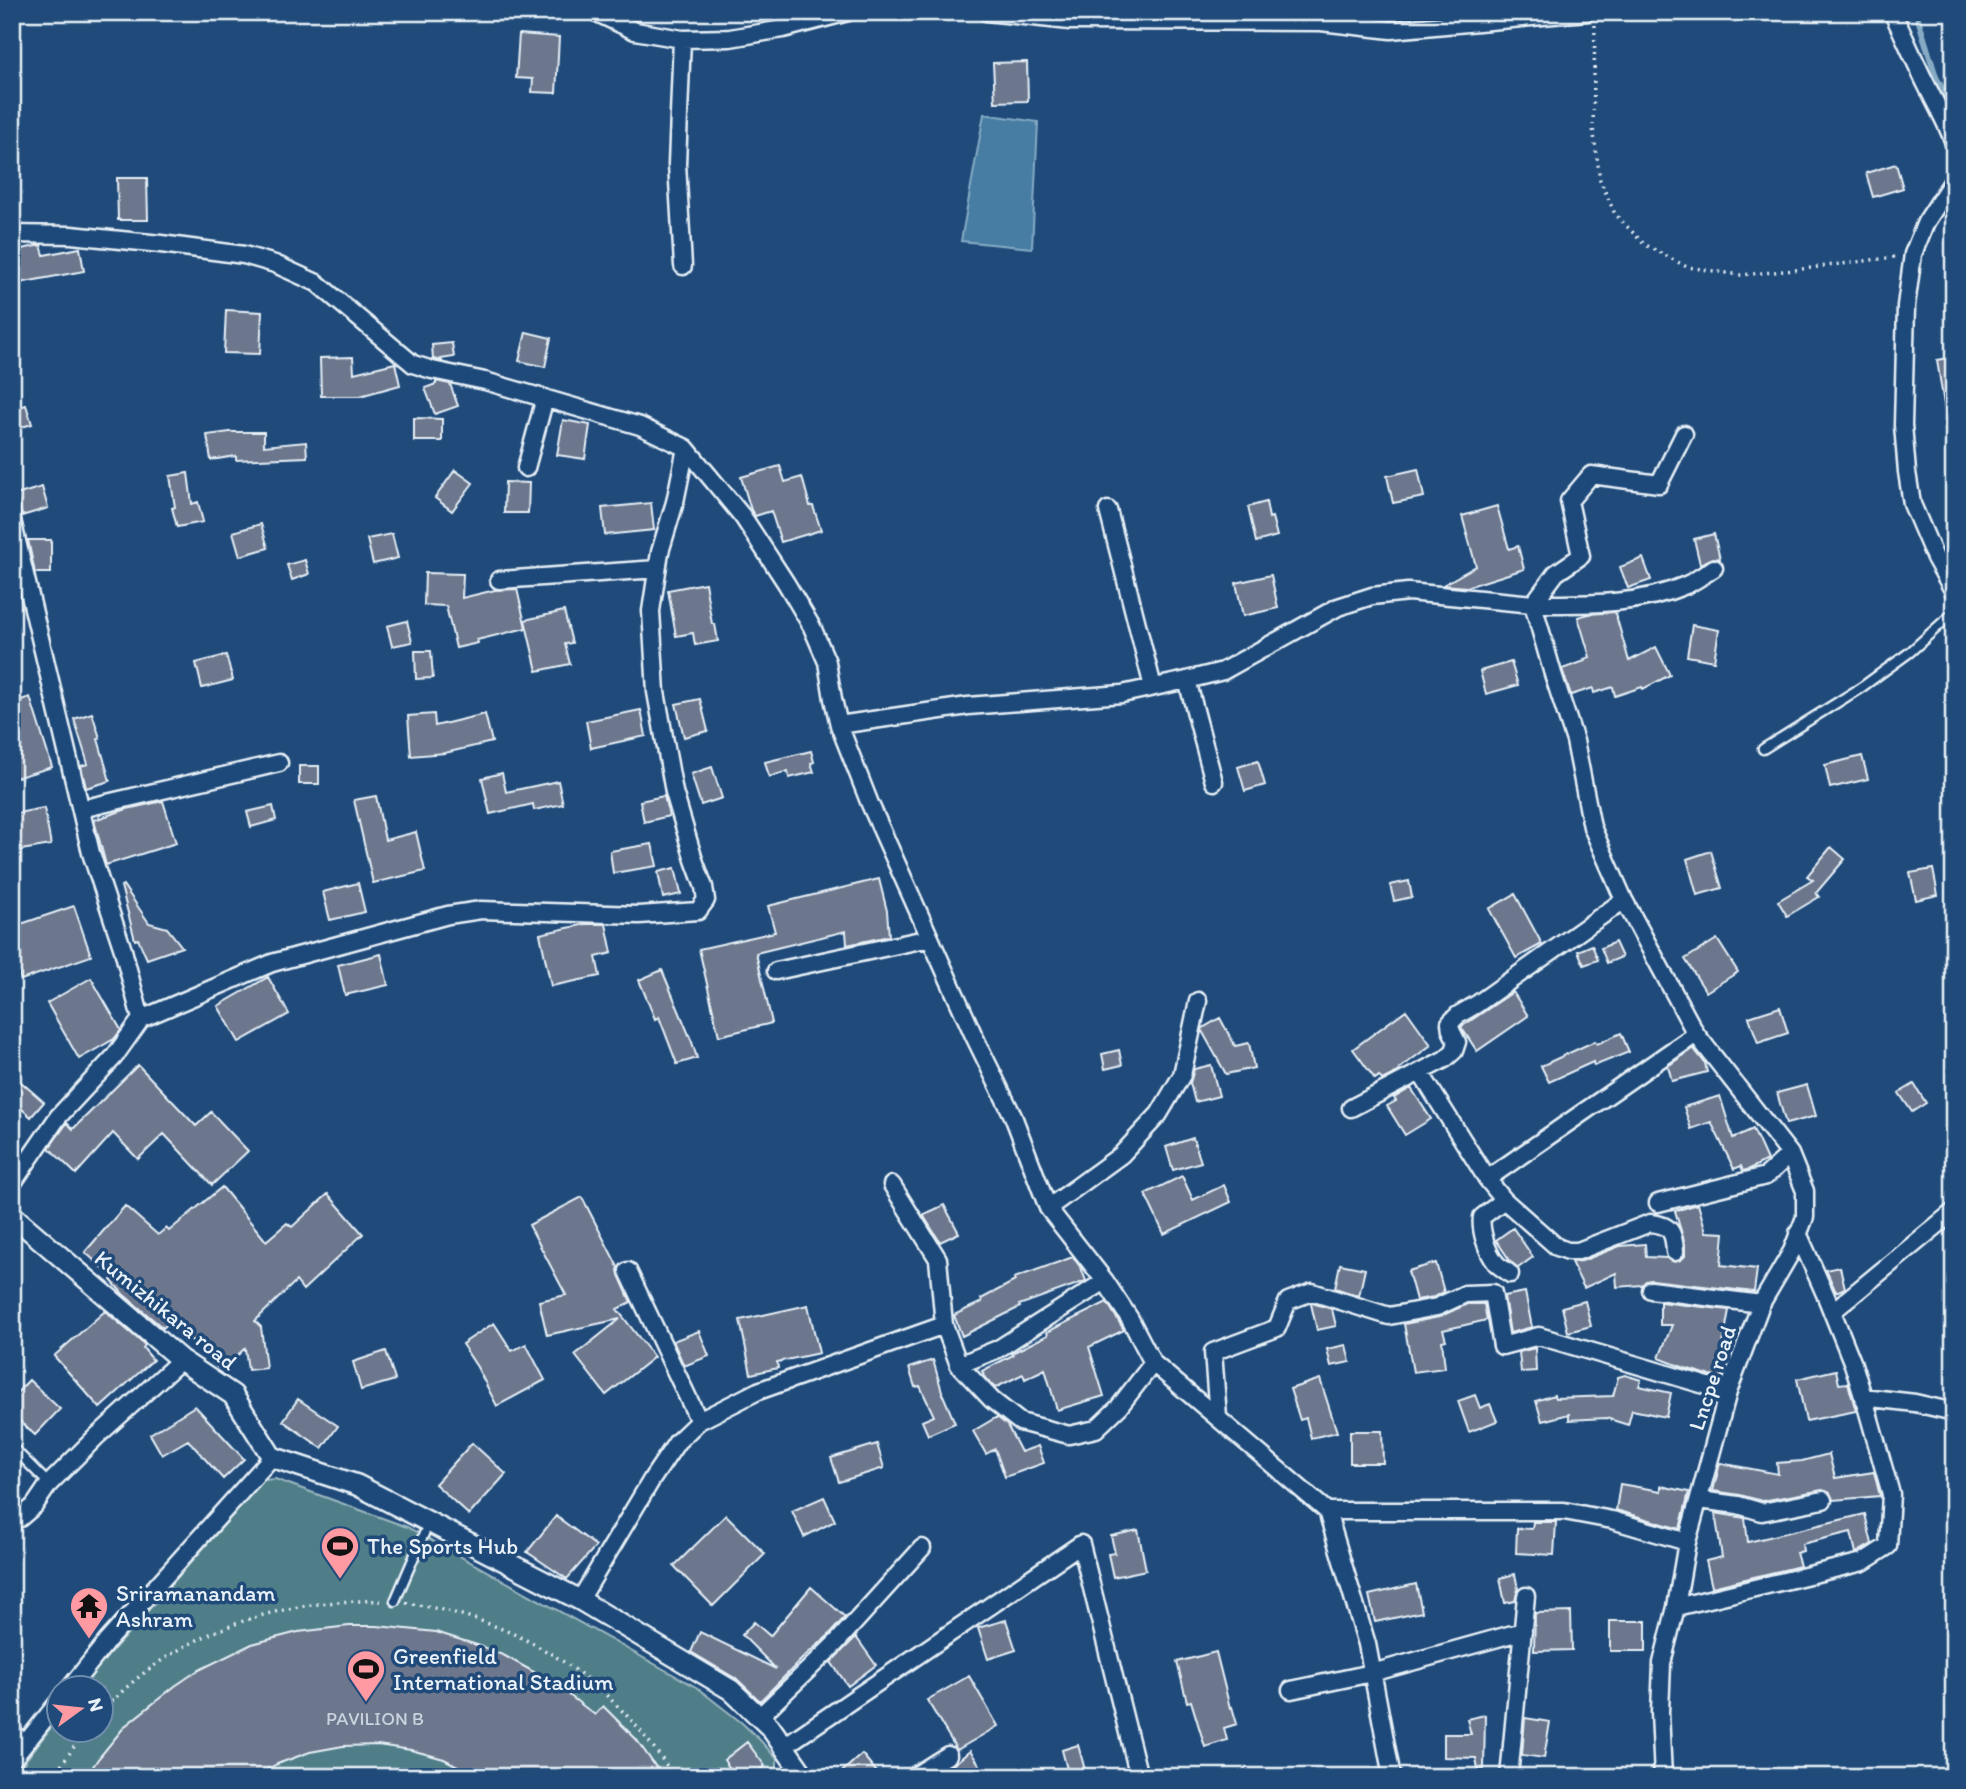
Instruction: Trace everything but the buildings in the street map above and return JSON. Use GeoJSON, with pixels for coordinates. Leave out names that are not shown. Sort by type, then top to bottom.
{"type":"FeatureCollection","features":[{"type":"Feature","properties":{"kind":"street"},"geometry":{"type":"LineString","coordinates":[[595,12],[635,31],[682,39],[730,38],[783,29],[848,12]]}},
{"type":"Feature","properties":{"kind":"street"},"geometry":{"type":"LineString","coordinates":[[986,12],[1039,15],[1070,21],[1139,17],[1320,17],[1391,30],[1591,19]]}},
{"type":"Feature","properties":{"kind":"street"},"geometry":{"type":"LineString","coordinates":[[1389,12],[1391,30]]}},
{"type":"Feature","properties":{"kind":"street"},"geometry":{"type":"LineString","coordinates":[[1892,12],[1947,123],[1954,144]]}},
{"type":"Feature","properties":{"kind":"street"},"geometry":{"type":"LineString","coordinates":[[682,39],[677,164],[683,266]]}},
{"type":"Feature","properties":{"kind":"street"},"geometry":{"type":"LineString","coordinates":[[1954,179],[1926,222],[1913,254],[1906,306],[1903,425],[1912,504],[1935,558],[1954,592]]}},
{"type":"Feature","properties":{"kind":"street"},"geometry":{"type":"LineString","coordinates":[[12,234],[71,235],[161,244],[244,255],[275,264],[317,283],[413,364],[485,380],[640,426],[686,448],[743,517],[812,627],[827,662],[839,725],[870,804],[974,1036],[1013,1116],[1048,1208],[1105,1281],[1130,1319],[1153,1363],[1327,1511],[1367,1644],[1392,1777]]}},
{"type":"Feature","properties":{"kind":"street"},"geometry":{"type":"LineString","coordinates":[[526,468],[545,398]]}},
{"type":"Feature","properties":{"kind":"street"},"geometry":{"type":"LineString","coordinates":[[1533,604],[1556,573],[1581,556],[1569,501],[1591,475],[1659,484],[1684,434]]}},
{"type":"Feature","properties":{"kind":"street"},"geometry":{"type":"LineString","coordinates":[[12,1184],[58,1117],[114,1057],[141,1019],[272,963],[448,915],[481,910],[639,915],[698,911],[706,900],[704,887],[674,792],[656,692],[651,611],[660,552],[675,502],[686,448]]}},
{"type":"Feature","properties":{"kind":"street"},"geometry":{"type":"LineString","coordinates":[[1108,510],[1153,687]]}},
{"type":"Feature","properties":{"kind":"street"},"geometry":{"type":"LineString","coordinates":[[12,520],[20,592],[91,852],[123,950],[141,1019]]}},
{"type":"Feature","properties":{"kind":"street"},"geometry":{"type":"LineString","coordinates":[[839,725],[968,706],[1122,694],[1186,680],[1223,671],[1338,607],[1372,596],[1408,592],[1533,604],[1606,604],[1633,600],[1688,584],[1714,568]]}},
{"type":"Feature","properties":{"kind":"street"},"geometry":{"type":"LineString","coordinates":[[499,580],[657,569]]}},
{"type":"Feature","properties":{"kind":"street","name":"Lncpe road"},"geometry":{"type":"LineString","coordinates":[[1533,604],[1575,741],[1592,827],[1624,900],[1696,1034],[1790,1154],[1805,1191],[1805,1217],[1792,1251],[1760,1304],[1728,1392],[1687,1542],[1676,1607],[1662,1664],[1660,1712],[1663,1777]]}},
{"type":"Feature","properties":{"kind":"street"},"geometry":{"type":"LineString","coordinates":[[1186,680],[1214,782]]}},
{"type":"Feature","properties":{"kind":"street"},"geometry":{"type":"LineString","coordinates":[[81,809],[279,763]]}},
{"type":"Feature","properties":{"kind":"street"},"geometry":{"type":"LineString","coordinates":[[1351,1108],[1445,1059],[1454,1051],[1457,1042],[1450,1023],[1458,1015],[1624,900]]}},
{"type":"Feature","properties":{"kind":"street"},"geometry":{"type":"LineString","coordinates":[[776,971],[930,938]]}},
{"type":"Feature","properties":{"kind":"street"},"geometry":{"type":"LineString","coordinates":[[1048,1208],[1121,1155],[1159,1114],[1182,1074],[1198,1001]]}},
{"type":"Feature","properties":{"kind":"street"},"geometry":{"type":"LineString","coordinates":[[1487,1178],[1696,1034]]}},
{"type":"Feature","properties":{"kind":"street"},"geometry":{"type":"LineString","coordinates":[[1420,1072],[1487,1178],[1504,1200],[1557,1247],[1578,1251],[1650,1223],[1662,1224],[1670,1230],[1674,1237],[1675,1252]]}},
{"type":"Feature","properties":{"kind":"street"},"geometry":{"type":"LineString","coordinates":[[1658,1203],[1766,1176],[1790,1154]]}},
{"type":"Feature","properties":{"kind":"street"},"geometry":{"type":"LineString","coordinates":[[892,1185],[938,1259],[943,1325],[959,1365],[992,1400],[1020,1422],[1069,1435],[1096,1429],[1119,1407],[1153,1363]]}},
{"type":"Feature","properties":{"kind":"street"},"geometry":{"type":"LineString","coordinates":[[1504,1200],[1482,1217],[1481,1225],[1496,1263],[1510,1274]]}},
{"type":"Feature","properties":{"kind":"street"},"geometry":{"type":"LineString","coordinates":[[1832,1312],[1954,1213]]}},
{"type":"Feature","properties":{"kind":"street","name":"Kumizhikara road"},"geometry":{"type":"LineString","coordinates":[[12,1215],[181,1360],[233,1395],[272,1457]]}},
{"type":"Feature","properties":{"kind":"street"},"geometry":{"type":"LineString","coordinates":[[1676,1607],[1863,1562],[1888,1546],[1891,1494],[1863,1396],[1832,1312],[1798,1233]]}},
{"type":"Feature","properties":{"kind":"street"},"geometry":{"type":"LineString","coordinates":[[628,1271],[699,1421]]}},
{"type":"Feature","properties":{"kind":"street"},"geometry":{"type":"LineString","coordinates":[[959,1365],[998,1349],[1105,1281]]}},
{"type":"Feature","properties":{"kind":"street"},"geometry":{"type":"LineString","coordinates":[[1651,1290],[1760,1304]]}},
{"type":"Feature","properties":{"kind":"street"},"geometry":{"type":"LineString","coordinates":[[1218,1417],[1213,1352],[1278,1328],[1288,1301],[1312,1292],[1389,1316],[1437,1307],[1465,1294],[1493,1293],[1503,1346],[1539,1336],[1728,1392]]}},
{"type":"Feature","properties":{"kind":"street"},"geometry":{"type":"LineString","coordinates":[[580,1600],[652,1479],[677,1442],[699,1421],[758,1391],[943,1325]]}},
{"type":"Feature","properties":{"kind":"street"},"geometry":{"type":"LineString","coordinates":[[12,1521],[34,1506],[49,1484],[96,1437],[181,1360]]}},
{"type":"Feature","properties":{"kind":"street"},"geometry":{"type":"LineString","coordinates":[[1863,1396],[1915,1403],[1954,1412]]}},
{"type":"Feature","properties":{"kind":"street"},"geometry":{"type":"LineString","coordinates":[[81,1674],[108,1640],[272,1457],[357,1485],[580,1600],[731,1690],[770,1727],[805,1777]]}},
{"type":"Feature","properties":{"kind":"street"},"geometry":{"type":"LineString","coordinates":[[1699,1500],[1738,1505],[1762,1512],[1822,1500]]}},
{"type":"Feature","properties":{"kind":"street"},"geometry":{"type":"LineString","coordinates":[[1327,1511],[1564,1511],[1612,1520],[1687,1542]]}},
{"type":"Feature","properties":{"kind":"street"},"geometry":{"type":"LineString","coordinates":[[783,1746],[1081,1544],[1139,1777]]}},
{"type":"Feature","properties":{"kind":"street"},"geometry":{"type":"LineString","coordinates":[[759,1717],[836,1643],[922,1548]]}},
{"type":"Feature","properties":{"kind":"street"},"geometry":{"type":"LineString","coordinates":[[1509,1777],[1526,1596]]}},
{"type":"Feature","properties":{"kind":"street"},"geometry":{"type":"LineString","coordinates":[[1291,1690],[1373,1673],[1523,1631]]}},
{"type":"Feature","properties":{"kind":"street"},"geometry":{"type":"LineString","coordinates":[[12,1760],[46,1718]]}},
{"type":"Feature","properties":{"kind":"street"},"geometry":{"type":"LineString","coordinates":[[12,1731],[24,1745]]}},
{"type":"Feature","properties":{"kind":"street"},"geometry":{"type":"LineString","coordinates":[[914,1777],[948,1755]]}},
{"type":"Feature","properties":{"kind":"lane"},"geometry":{"type":"LineString","coordinates":[[1763,749],[1871,680],[1910,652],[1954,612]]}},
{"type":"Feature","properties":{"kind":"lane"},"geometry":{"type":"LineString","coordinates":[[12,1447],[49,1484]]}},
{"type":"Feature","properties":{"kind":"lane"},"geometry":{"type":"LineString","coordinates":[[395,1601],[429,1522]]}},
{"type":"Feature","properties":{"kind":"path"},"geometry":{"type":"LineString","coordinates":[[1591,19],[1593,128],[1600,180],[1615,214],[1644,244],[1687,267],[1741,275],[1913,254]]}},
{"type":"Feature","properties":{"kind":"path"},"geometry":{"type":"LineString","coordinates":[[116,1700],[168,1657],[239,1622],[277,1610],[316,1603],[395,1601],[472,1617],[544,1648],[607,1694],[635,1723],[674,1777]]}},
{"type":"Feature","properties":{"kind":"path"},"geometry":{"type":"LineString","coordinates":[[53,1777],[76,1744]]}},
{"type":"Feature","properties":{"kind":"green space","name":"The Sports Hub"},"geometry":{"type":"Polygon","coordinates":[[[275,1479],[407,1527],[696,1687],[760,1740],[777,1759],[777,1767],[765,1777],[13,1777],[46,1734],[46,1744],[116,1744],[116,1674],[93,1674],[264,1480],[275,1479]]]}},
{"type":"Feature","properties":{"kind":"water"},"geometry":{"type":"Polygon","coordinates":[[[984,114],[1038,122],[1032,248],[961,241],[984,114]]]}},
{"type":"Feature","properties":{"kind":"waterway"},"geometry":{"type":"LineString","coordinates":[[1916,12],[1936,77],[1954,110]]}},
{"type":"Feature","properties":{"kind":"place","name":"The Sports Hub"},"geometry":{"type":"Point","coordinates":[340,1580]}},
{"type":"Feature","properties":{"kind":"place","name":"Sriramanandam Ashram"},"geometry":{"type":"Point","coordinates":[89,1640]}},
{"type":"Feature","properties":{"kind":"place","name":"Greenfield International Stadium"},"geometry":{"type":"Point","coordinates":[366,1703]}}]}
